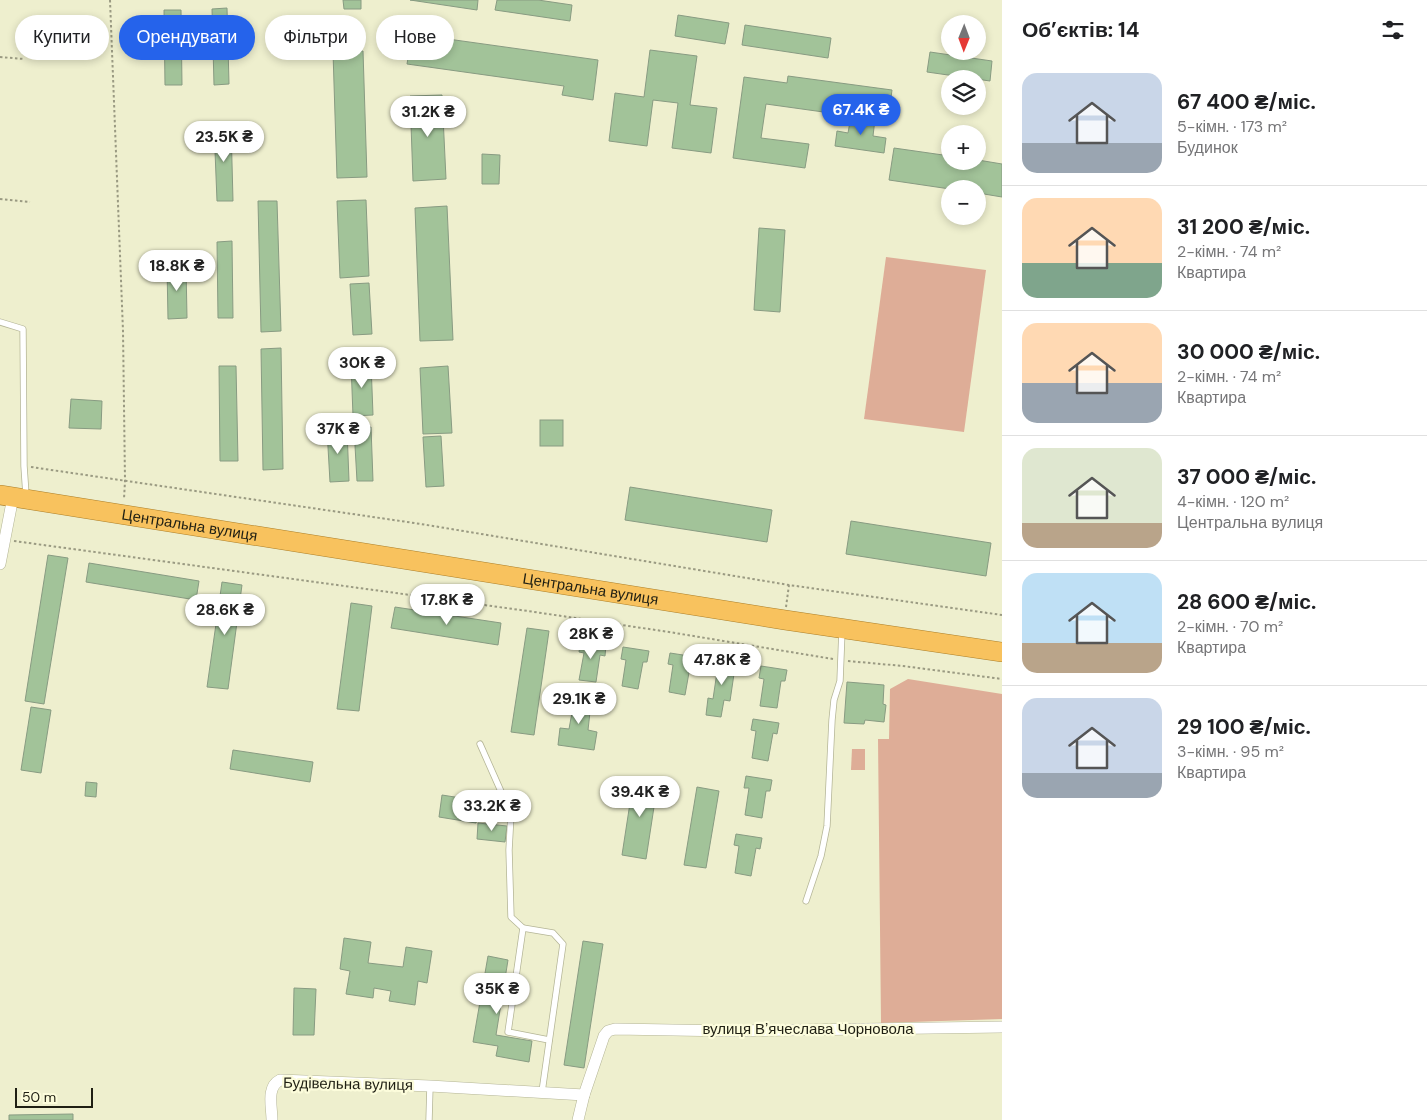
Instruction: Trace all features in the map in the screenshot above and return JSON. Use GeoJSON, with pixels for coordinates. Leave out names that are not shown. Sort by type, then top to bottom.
{"type":"FeatureCollection","features":[{"type":"Feature","properties":{"kind":"highway","name":"Центральна вулиця"},"geometry":{"type":"LineString","coordinates":[[13,497],[1002,652]]}},
{"type":"Feature","properties":{"kind":"street"},"geometry":{"type":"LineString","coordinates":[[0,564],[13,497]]}},
{"type":"Feature","properties":{"kind":"street","name":"вулиця Вʼячеслава Чорновола"},"geometry":{"type":"LineString","coordinates":[[584,1095],[604,1036],[608,1030],[731,1031],[1002,1028]]}},
{"type":"Feature","properties":{"kind":"street","name":"Будівельна вулиця"},"geometry":{"type":"LineString","coordinates":[[272,1120],[271,1089],[274,1083],[280,1080],[584,1095]]}},
{"type":"Feature","properties":{"kind":"street"},"geometry":{"type":"LineString","coordinates":[[578,1120],[584,1095]]}},
{"type":"Feature","properties":{"kind":"lane"},"geometry":{"type":"LineString","coordinates":[[0,322],[23,329],[24,466],[13,497]]}},
{"type":"Feature","properties":{"kind":"lane"},"geometry":{"type":"LineString","coordinates":[[806,902],[821,856],[827,826],[834,700],[840,681],[842,628]]}},
{"type":"Feature","properties":{"kind":"lane"},"geometry":{"type":"LineString","coordinates":[[480,744],[511,814],[509,850],[511,917],[523,928],[553,933],[563,944],[542,1092]]}},
{"type":"Feature","properties":{"kind":"lane"},"geometry":{"type":"LineString","coordinates":[[523,928],[508,1032],[549,1040]]}},
{"type":"Feature","properties":{"kind":"lane","name":"Будівельна вулиця"},"geometry":{"type":"LineString","coordinates":[[429,1120],[430,1086]]}},
{"type":"Feature","properties":{"kind":"path"},"geometry":{"type":"LineString","coordinates":[[110,0],[123,331],[126,481],[122,514]]}},
{"type":"Feature","properties":{"kind":"path"},"geometry":{"type":"LineString","coordinates":[[0,57],[15,58]]}},
{"type":"Feature","properties":{"kind":"path"},"geometry":{"type":"LineString","coordinates":[[0,199],[30,202]]}},
{"type":"Feature","properties":{"kind":"path"},"geometry":{"type":"LineString","coordinates":[[24,466],[430,526],[789,585],[1002,615]]}},
{"type":"Feature","properties":{"kind":"path"},"geometry":{"type":"LineString","coordinates":[[5,539],[518,610],[841,660],[903,666],[1002,680]]}},
{"type":"Feature","properties":{"kind":"path"},"geometry":{"type":"LineString","coordinates":[[786,607],[789,585]]}},
{"type":"Feature","properties":{"kind":"shaded area"},"geometry":{"type":"Polygon","coordinates":[[[886,257],[986,270],[964,432],[864,419],[886,257]]]}},
{"type":"Feature","properties":{"kind":"shaded area"},"geometry":{"type":"Polygon","coordinates":[[[908,679],[1002,694],[1002,1019],[881,1023],[878,739],[889,739],[890,689],[908,679]]]}},
{"type":"Feature","properties":{"kind":"shaded area"},"geometry":{"type":"Polygon","coordinates":[[[852,749],[865,749],[865,770],[851,770],[852,749]]]}},
{"type":"Feature","properties":{"kind":"building"},"geometry":{"type":"Polygon","coordinates":[[[343,0],[361,0],[361,9],[344,9],[343,0]]]}},
{"type":"Feature","properties":{"kind":"building"},"geometry":{"type":"Polygon","coordinates":[[[410,0],[478,0],[477,10],[410,0]]]}},
{"type":"Feature","properties":{"kind":"building"},"geometry":{"type":"Polygon","coordinates":[[[497,0],[538,0],[572,5],[570,21],[495,10],[497,0]]]}},
{"type":"Feature","properties":{"kind":"building"},"geometry":{"type":"Polygon","coordinates":[[[227,8],[227,15],[212,15],[212,9],[227,8]]]}},
{"type":"Feature","properties":{"kind":"building"},"geometry":{"type":"Polygon","coordinates":[[[164,10],[181,10],[181,15],[164,15],[164,10]]]}},
{"type":"Feature","properties":{"kind":"building"},"geometry":{"type":"Polygon","coordinates":[[[678,15],[729,23],[725,44],[675,36],[678,15]]]}},
{"type":"Feature","properties":{"kind":"building"},"geometry":{"type":"Polygon","coordinates":[[[745,25],[831,38],[828,58],[742,45],[745,25]]]}},
{"type":"Feature","properties":{"kind":"building"},"geometry":{"type":"Polygon","coordinates":[[[454,40],[598,60],[593,100],[562,95],[564,86],[407,64],[408,60],[454,60],[454,40]]]}},
{"type":"Feature","properties":{"kind":"building"},"geometry":{"type":"Polygon","coordinates":[[[650,50],[697,56],[690,105],[717,108],[711,153],[672,148],[678,103],[653,100],[647,146],[609,141],[615,93],[644,97],[650,50]]]}},
{"type":"Feature","properties":{"kind":"building"},"geometry":{"type":"Polygon","coordinates":[[[930,52],[941,54],[941,60],[992,61],[990,81],[986,80],[986,70],[941,70],[941,74],[927,72],[930,52]]]}},
{"type":"Feature","properties":{"kind":"building"},"geometry":{"type":"Polygon","coordinates":[[[165,60],[182,60],[182,85],[165,85],[165,60]]]}},
{"type":"Feature","properties":{"kind":"building"},"geometry":{"type":"Polygon","coordinates":[[[213,60],[228,60],[229,84],[214,85],[213,60]]]}},
{"type":"Feature","properties":{"kind":"building"},"geometry":{"type":"Polygon","coordinates":[[[333,60],[363,60],[367,177],[337,178],[333,60]]]}},
{"type":"Feature","properties":{"kind":"building"},"geometry":{"type":"Polygon","coordinates":[[[788,76],[892,90],[888,121],[766,104],[761,138],[809,144],[805,168],[733,158],[744,77],[787,83],[788,76]]]}},
{"type":"Feature","properties":{"kind":"building"},"geometry":{"type":"Polygon","coordinates":[[[442,95],[446,179],[413,181],[410,96],[442,95]]]}},
{"type":"Feature","properties":{"kind":"building"},"geometry":{"type":"Polygon","coordinates":[[[851,116],[875,119],[873,136],[886,138],[884,153],[835,146],[837,131],[848,133],[851,116]]]}},
{"type":"Feature","properties":{"kind":"building"},"geometry":{"type":"Polygon","coordinates":[[[231,125],[233,201],[217,201],[214,126],[231,125]]]}},
{"type":"Feature","properties":{"kind":"building"},"geometry":{"type":"Polygon","coordinates":[[[894,148],[941,155],[941,170],[986,170],[986,161],[1002,164],[1002,197],[986,194],[986,180],[941,180],[941,188],[889,180],[894,148]]]}},
{"type":"Feature","properties":{"kind":"building"},"geometry":{"type":"Polygon","coordinates":[[[482,154],[500,155],[499,184],[482,184],[482,154]]]}},
{"type":"Feature","properties":{"kind":"building"},"geometry":{"type":"Polygon","coordinates":[[[366,200],[369,276],[340,278],[337,201],[366,200]]]}},
{"type":"Feature","properties":{"kind":"building"},"geometry":{"type":"Polygon","coordinates":[[[258,201],[277,201],[281,331],[261,332],[258,201]]]}},
{"type":"Feature","properties":{"kind":"building"},"geometry":{"type":"Polygon","coordinates":[[[447,206],[453,340],[420,341],[415,208],[447,206]]]}},
{"type":"Feature","properties":{"kind":"building"},"geometry":{"type":"Polygon","coordinates":[[[759,228],[785,230],[780,312],[754,310],[759,228]]]}},
{"type":"Feature","properties":{"kind":"building"},"geometry":{"type":"Polygon","coordinates":[[[232,241],[233,318],[218,318],[217,242],[232,241]]]}},
{"type":"Feature","properties":{"kind":"building"},"geometry":{"type":"Polygon","coordinates":[[[186,266],[187,318],[168,319],[167,267],[186,266]]]}},
{"type":"Feature","properties":{"kind":"building"},"geometry":{"type":"Polygon","coordinates":[[[369,283],[372,334],[353,335],[350,284],[369,283]]]}},
{"type":"Feature","properties":{"kind":"building"},"geometry":{"type":"Polygon","coordinates":[[[281,348],[283,469],[263,470],[261,349],[281,348]]]}},
{"type":"Feature","properties":{"kind":"building"},"geometry":{"type":"Polygon","coordinates":[[[351,363],[371,363],[373,415],[353,416],[351,363]]]}},
{"type":"Feature","properties":{"kind":"building"},"geometry":{"type":"Polygon","coordinates":[[[219,366],[236,366],[238,461],[220,461],[219,366]]]}},
{"type":"Feature","properties":{"kind":"building"},"geometry":{"type":"Polygon","coordinates":[[[448,366],[452,433],[423,434],[420,368],[448,366]]]}},
{"type":"Feature","properties":{"kind":"building"},"geometry":{"type":"Polygon","coordinates":[[[71,399],[102,401],[101,429],[69,428],[71,399]]]}},
{"type":"Feature","properties":{"kind":"building"},"geometry":{"type":"Polygon","coordinates":[[[540,420],[563,420],[563,446],[540,446],[540,420]]]}},
{"type":"Feature","properties":{"kind":"building"},"geometry":{"type":"Polygon","coordinates":[[[371,427],[373,481],[357,481],[354,428],[371,427]]]}},
{"type":"Feature","properties":{"kind":"building"},"geometry":{"type":"Polygon","coordinates":[[[347,429],[349,481],[330,482],[327,430],[347,429]]]}},
{"type":"Feature","properties":{"kind":"building"},"geometry":{"type":"Polygon","coordinates":[[[441,436],[444,486],[426,487],[423,437],[441,436]]]}},
{"type":"Feature","properties":{"kind":"building"},"geometry":{"type":"Polygon","coordinates":[[[630,487],[772,510],[767,542],[625,520],[630,487]]]}},
{"type":"Feature","properties":{"kind":"building"},"geometry":{"type":"Polygon","coordinates":[[[851,521],[991,543],[986,576],[846,554],[851,521]]]}},
{"type":"Feature","properties":{"kind":"building"},"geometry":{"type":"Polygon","coordinates":[[[48,555],[68,558],[44,704],[25,701],[48,555]]]}},
{"type":"Feature","properties":{"kind":"building"},"geometry":{"type":"Polygon","coordinates":[[[89,563],[199,581],[196,600],[86,582],[89,563]]]}},
{"type":"Feature","properties":{"kind":"building"},"geometry":{"type":"Polygon","coordinates":[[[222,582],[242,585],[228,689],[207,687],[222,582]]]}},
{"type":"Feature","properties":{"kind":"building"},"geometry":{"type":"Polygon","coordinates":[[[351,603],[372,606],[359,711],[337,709],[351,603]]]}},
{"type":"Feature","properties":{"kind":"building"},"geometry":{"type":"Polygon","coordinates":[[[395,607],[501,623],[498,645],[391,628],[395,607]]]}},
{"type":"Feature","properties":{"kind":"building"},"geometry":{"type":"Polygon","coordinates":[[[527,628],[549,631],[534,735],[511,732],[527,628]]]}},
{"type":"Feature","properties":{"kind":"building"},"geometry":{"type":"Polygon","coordinates":[[[581,640],[606,645],[605,656],[600,655],[596,682],[579,680],[584,653],[579,652],[581,640]]]}},
{"type":"Feature","properties":{"kind":"building"},"geometry":{"type":"Polygon","coordinates":[[[623,647],[649,651],[647,662],[643,662],[638,689],[622,686],[626,660],[621,659],[623,647]]]}},
{"type":"Feature","properties":{"kind":"building"},"geometry":{"type":"Polygon","coordinates":[[[670,653],[696,657],[694,668],[690,667],[685,695],[669,692],[673,665],[668,664],[670,653]]]}},
{"type":"Feature","properties":{"kind":"building"},"geometry":{"type":"Polygon","coordinates":[[[714,660],[740,663],[738,675],[734,674],[730,701],[724,700],[721,717],[706,715],[708,698],[713,699],[717,672],[712,671],[714,660]]]}},
{"type":"Feature","properties":{"kind":"building"},"geometry":{"type":"Polygon","coordinates":[[[761,666],[787,670],[785,681],[781,681],[777,708],[760,706],[764,679],[759,678],[761,666]]]}},
{"type":"Feature","properties":{"kind":"building"},"geometry":{"type":"Polygon","coordinates":[[[847,682],[884,685],[883,704],[886,705],[884,722],[865,720],[864,724],[844,723],[847,682]]]}},
{"type":"Feature","properties":{"kind":"building"},"geometry":{"type":"Polygon","coordinates":[[[567,695],[596,700],[594,713],[590,712],[588,730],[597,732],[594,750],[558,745],[560,728],[569,729],[573,707],[565,706],[567,695]]]}},
{"type":"Feature","properties":{"kind":"building"},"geometry":{"type":"Polygon","coordinates":[[[31,707],[51,710],[41,773],[21,770],[31,707]]]}},
{"type":"Feature","properties":{"kind":"building"},"geometry":{"type":"Polygon","coordinates":[[[753,719],[779,723],[777,734],[773,733],[768,761],[752,758],[756,731],[751,730],[753,719]]]}},
{"type":"Feature","properties":{"kind":"building"},"geometry":{"type":"Polygon","coordinates":[[[233,750],[313,762],[310,782],[230,769],[233,750]]]}},
{"type":"Feature","properties":{"kind":"building"},"geometry":{"type":"Polygon","coordinates":[[[746,776],[772,780],[770,791],[766,791],[762,818],[745,815],[749,788],[744,788],[746,776]]]}},
{"type":"Feature","properties":{"kind":"building"},"geometry":{"type":"Polygon","coordinates":[[[634,777],[658,781],[646,859],[622,855],[634,777]]]}},
{"type":"Feature","properties":{"kind":"building"},"geometry":{"type":"Polygon","coordinates":[[[86,782],[97,783],[96,797],[85,796],[86,782]]]}},
{"type":"Feature","properties":{"kind":"building"},"geometry":{"type":"Polygon","coordinates":[[[697,787],[719,791],[706,868],[684,865],[697,787]]]}},
{"type":"Feature","properties":{"kind":"building"},"geometry":{"type":"Polygon","coordinates":[[[442,795],[480,801],[476,823],[439,817],[442,795]]]}},
{"type":"Feature","properties":{"kind":"building"},"geometry":{"type":"Polygon","coordinates":[[[478,823],[507,826],[505,842],[477,839],[478,823]]]}},
{"type":"Feature","properties":{"kind":"building"},"geometry":{"type":"Polygon","coordinates":[[[736,834],[762,838],[760,849],[756,848],[751,876],[735,873],[739,846],[734,845],[736,834]]]}},
{"type":"Feature","properties":{"kind":"building"},"geometry":{"type":"Polygon","coordinates":[[[344,938],[371,942],[368,963],[403,967],[406,947],[432,951],[427,983],[418,981],[415,1005],[389,1001],[391,991],[374,988],[373,998],[346,994],[350,971],[340,969],[344,938]]]}},
{"type":"Feature","properties":{"kind":"building"},"geometry":{"type":"Polygon","coordinates":[[[583,941],[603,944],[584,1068],[564,1065],[583,941]]]}},
{"type":"Feature","properties":{"kind":"building"},"geometry":{"type":"Polygon","coordinates":[[[488,956],[508,960],[496,1035],[532,1041],[529,1062],[496,1056],[498,1046],[473,1042],[488,956]]]}},
{"type":"Feature","properties":{"kind":"building"},"geometry":{"type":"Polygon","coordinates":[[[294,988],[316,989],[314,1035],[293,1035],[294,988]]]}},
{"type":"Feature","properties":{"kind":"building"},"geometry":{"type":"Polygon","coordinates":[[[73,1114],[73,1120],[9,1120],[9,1115],[73,1114]]]}}]}
